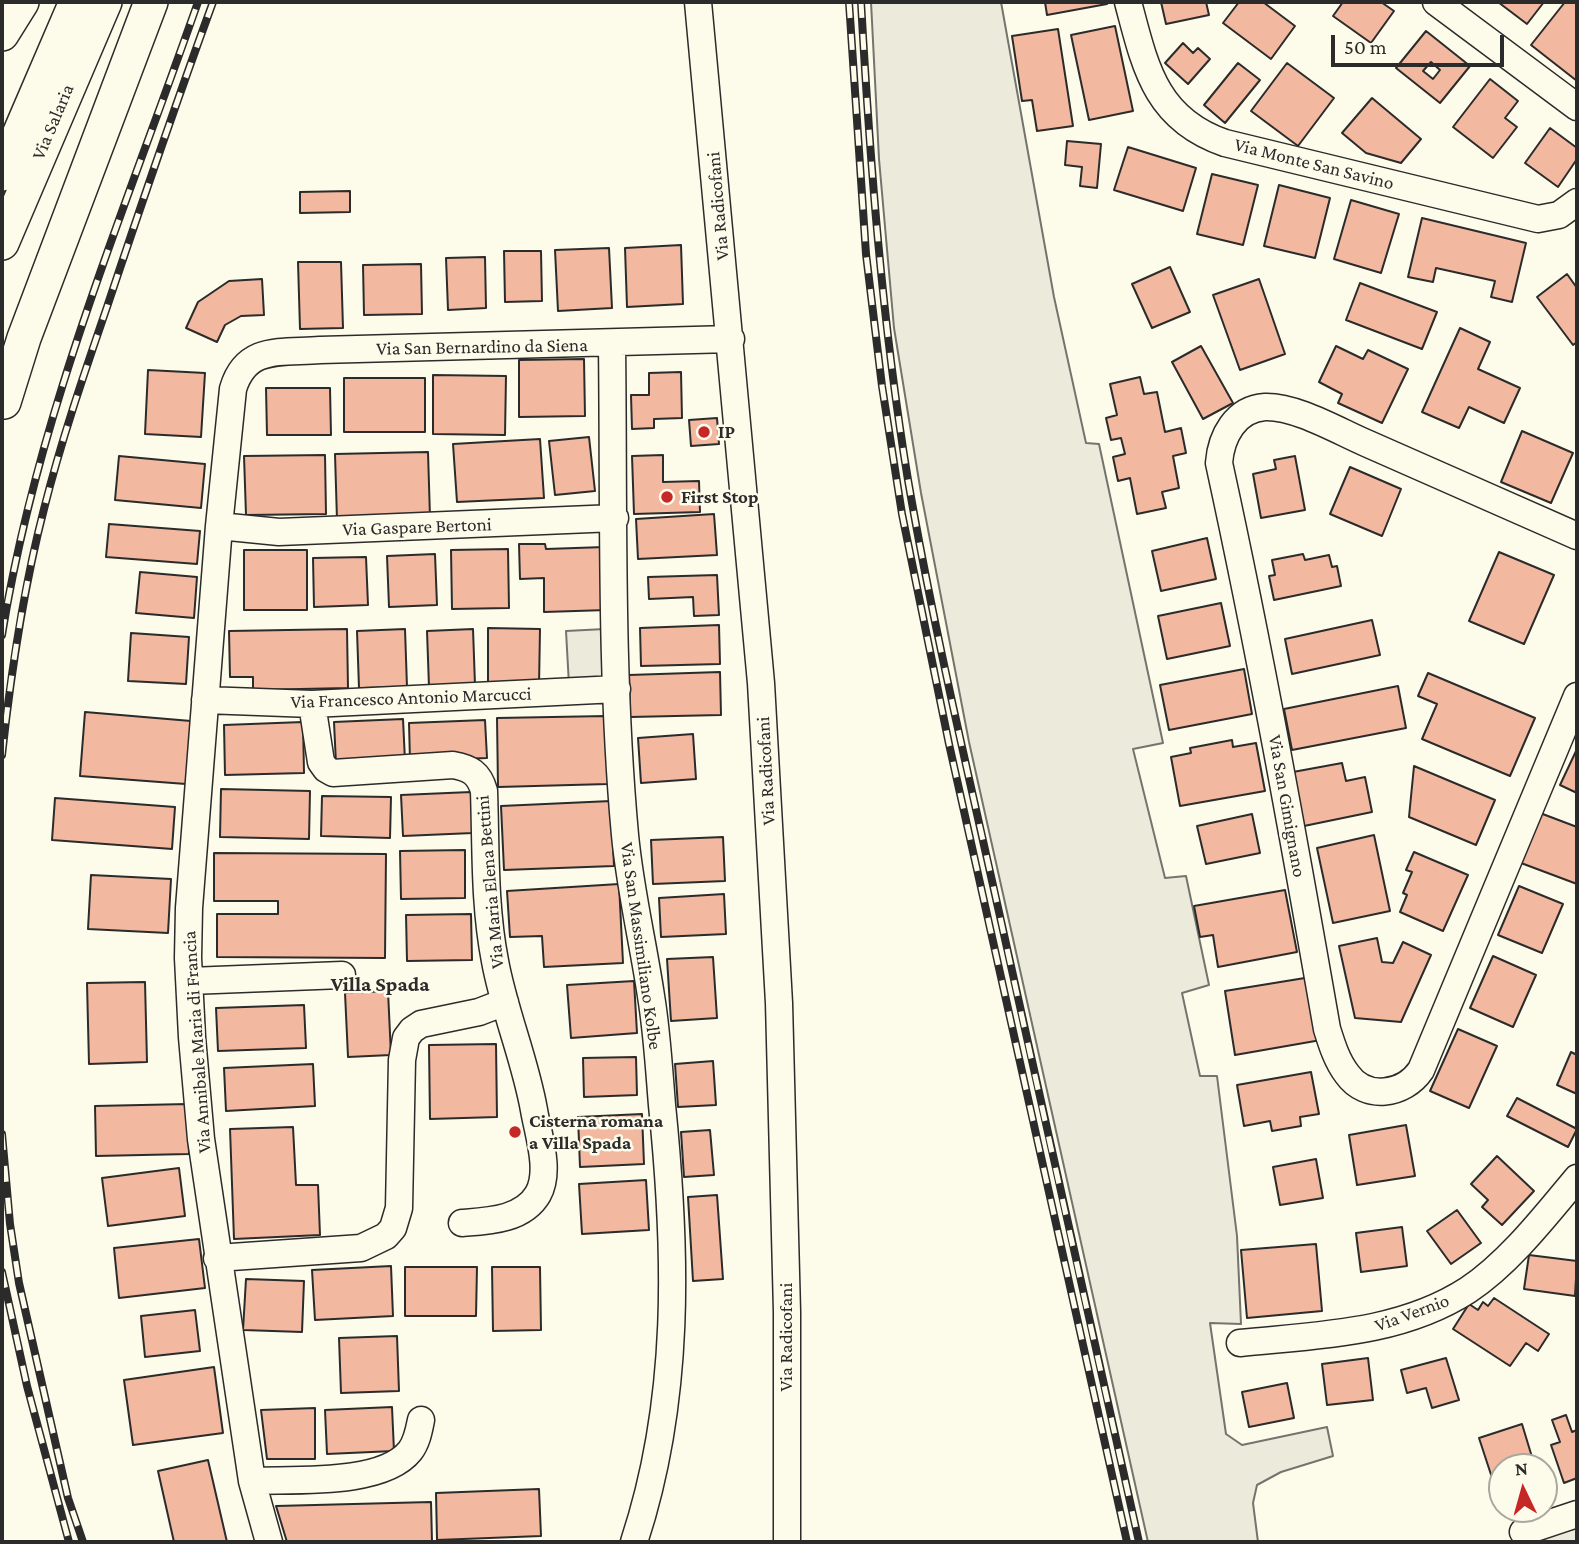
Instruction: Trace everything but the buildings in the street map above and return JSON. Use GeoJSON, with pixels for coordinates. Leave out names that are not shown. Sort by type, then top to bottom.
{"type":"FeatureCollection","features":[{"type":"Feature","properties":{"kind":"main road"},"geometry":{"type":"LineString","coordinates":[[2,34],[22,2]]}},
{"type":"Feature","properties":{"kind":"main road","name":"Via Salaria"},"geometry":{"type":"LineString","coordinates":[[2,174],[76,2]]}},
{"type":"Feature","properties":{"kind":"main road","name":"Via Salaria"},"geometry":{"type":"LineString","coordinates":[[2,243],[105,2]]}},
{"type":"Feature","properties":{"kind":"main road"},"geometry":{"type":"LineString","coordinates":[[2,404],[24,338],[151,2]]}},
{"type":"Feature","properties":{"kind":"street","name":"Via Radicofani"},"geometry":{"type":"LineString","coordinates":[[698,2],[761,683],[779,1003],[787,1312],[785,1471],[788,1542]]}},
{"type":"Feature","properties":{"kind":"street","name":"Via Monte San Savino"},"geometry":{"type":"LineString","coordinates":[[1128,2],[1154,85],[1173,112],[1206,136],[1225,143],[1538,219],[1573,215]]}},
{"type":"Feature","properties":{"kind":"street"},"geometry":{"type":"LineString","coordinates":[[1436,2],[1577,107]]}},
{"type":"Feature","properties":{"kind":"street","name":"Via San Bernardino da Siena"},"geometry":{"type":"LineString","coordinates":[[240,371],[252,358],[320,350],[730,339]]}},
{"type":"Feature","properties":{"kind":"street","name":"Via San Massimiliano Kolbe"},"geometry":{"type":"LineString","coordinates":[[612,344],[617,689],[625,840],[652,1000],[673,1230],[673,1323],[660,1439],[655,1470],[634,1542]]}},
{"type":"Feature","properties":{"kind":"street","name":"Via Annibale Maria di Francia"},"geometry":{"type":"LineString","coordinates":[[240,371],[233,389],[219,526],[189,908],[190,981],[201,1139],[217,1258],[252,1481],[269,1542]]}},
{"type":"Feature","properties":{"kind":"street","name":"Via San Gimignano"},"geometry":{"type":"LineString","coordinates":[[1577,537],[1350,436],[1280,408],[1263,407],[1247,412],[1225,433],[1220,447],[1219,463],[1284,788],[1327,1029],[1341,1065],[1358,1085],[1389,1092],[1409,1084],[1421,1070],[1577,696]]}},
{"type":"Feature","properties":{"kind":"street","name":"Via Gaspare Bertoni"},"geometry":{"type":"LineString","coordinates":[[219,526],[279,532],[615,518]]}},
{"type":"Feature","properties":{"kind":"street","name":"Via Francesco Antonio Marcucci"},"geometry":{"type":"LineString","coordinates":[[205,700],[313,704],[617,689]]}},
{"type":"Feature","properties":{"kind":"street","name":"Via Maria Elena Bettini"},"geometry":{"type":"LineString","coordinates":[[313,704],[321,762],[333,773],[453,765],[474,772],[481,780],[484,790],[493,946],[505,1002],[533,1103],[542,1159],[541,1186],[531,1203],[515,1213],[486,1221],[461,1223]]}},
{"type":"Feature","properties":{"kind":"street"},"geometry":{"type":"LineString","coordinates":[[190,981],[342,975]]}},
{"type":"Feature","properties":{"kind":"street"},"geometry":{"type":"LineString","coordinates":[[217,1258],[361,1248],[386,1236],[393,1228],[399,1208],[402,1060],[406,1038],[421,1024],[479,1012],[505,1002]]}},
{"type":"Feature","properties":{"kind":"street","name":"Via Vernio"},"geometry":{"type":"LineString","coordinates":[[1240,1343],[1377,1327],[1440,1306],[1488,1275],[1577,1178]]}},
{"type":"Feature","properties":{"kind":"street"},"geometry":{"type":"LineString","coordinates":[[252,1481],[333,1477],[382,1470],[409,1452],[414,1445],[421,1420]]}},
{"type":"Feature","properties":{"kind":"street"},"geometry":{"type":"LineString","coordinates":[[1523,1532],[1577,1514]]}},
{"type":"Feature","properties":{"kind":"shaded area"},"geometry":{"type":"Polygon","coordinates":[[[871,2],[1001,2],[1054,297],[1086,443],[1099,444],[1163,743],[1133,749],[1165,878],[1186,876],[1209,985],[1182,993],[1200,1076],[1217,1076],[1237,1236],[1241,1324],[1210,1323],[1226,1434],[1242,1445],[1327,1427],[1333,1456],[1281,1472],[1257,1485],[1253,1503],[1258,1542],[1148,1542],[969,742],[921,493],[894,328],[879,159],[871,2]]]}},
{"type":"Feature","properties":{"kind":"shaded area"},"geometry":{"type":"Polygon","coordinates":[[[605,629],[608,682],[569,685],[566,631],[605,629]]]}},
{"type":"Feature","properties":{"kind":"shaded area"},"geometry":{"type":"Polygon","coordinates":[[[1577,1528],[1577,1542],[1529,1542],[1577,1528]]]}},
{"type":"Feature","properties":{"kind":"railway"},"geometry":{"type":"LineString","coordinates":[[2,635],[17,553],[60,393],[113,236],[198,2]]}},
{"type":"Feature","properties":{"kind":"railway"},"geometry":{"type":"LineString","coordinates":[[2,755],[24,601],[65,433],[213,2]]}},
{"type":"Feature","properties":{"kind":"railway"},"geometry":{"type":"LineString","coordinates":[[849,2],[866,254],[882,386],[902,514],[949,744],[1127,1542]]}},
{"type":"Feature","properties":{"kind":"railway"},"geometry":{"type":"LineString","coordinates":[[861,2],[884,302],[908,480],[951,696],[1139,1542]]}},
{"type":"Feature","properties":{"kind":"railway"},"geometry":{"type":"LineString","coordinates":[[2,1134],[10,1224],[19,1283],[68,1498],[83,1542]]}},
{"type":"Feature","properties":{"kind":"railway"},"geometry":{"type":"LineString","coordinates":[[2,1272],[27,1386],[69,1542]]}},
{"type":"Feature","properties":{"kind":"place","name":"IP"},"geometry":{"type":"Point","coordinates":[704,432]}},
{"type":"Feature","properties":{"kind":"place","name":"First Stop"},"geometry":{"type":"Point","coordinates":[667,497]}},
{"type":"Feature","properties":{"kind":"place","name":"Cisterna romana a Villa Spada"},"geometry":{"type":"Point","coordinates":[515,1132]}},
{"type":"Feature","properties":{"kind":"district","name":"Villa Spada"},"geometry":{"type":"Point","coordinates":[380,985]}}]}
